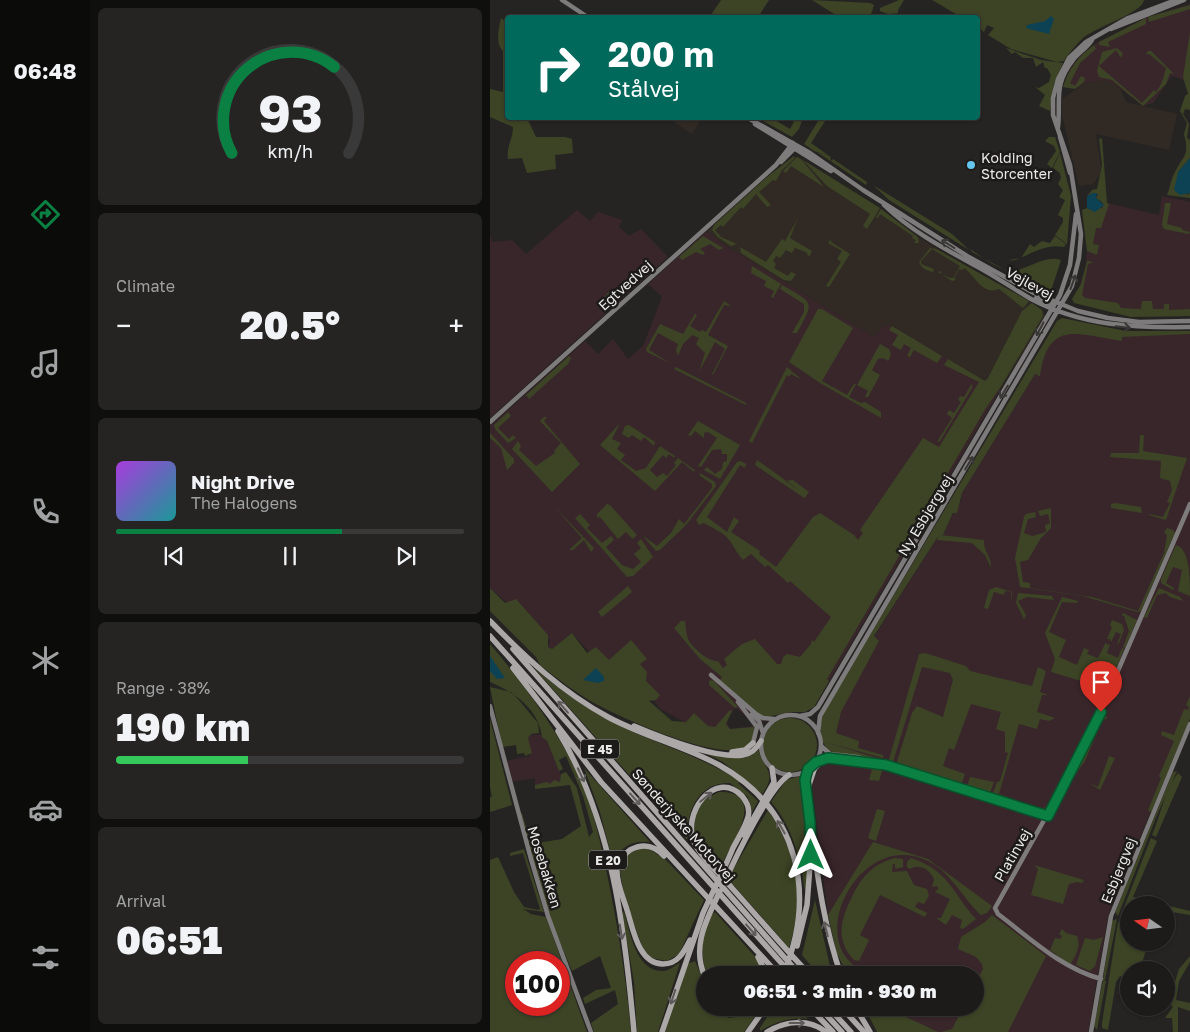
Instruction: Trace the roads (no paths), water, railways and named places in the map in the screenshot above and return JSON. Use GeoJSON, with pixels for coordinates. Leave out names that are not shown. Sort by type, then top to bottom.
{"type":"FeatureCollection","features":[{"type":"Feature","properties":{"kind":"highway"},"geometry":{"type":"LineString","coordinates":[[490,622],[528,660],[570,693],[630,728],[716,764],[745,783],[765,801],[788,838],[796,864],[800,897],[796,943]]}},
{"type":"Feature","properties":{"kind":"highway","name":"Sønderjyske Motorvej"},"geometry":{"type":"LineString","coordinates":[[490,622],[792,966]]}},
{"type":"Feature","properties":{"kind":"highway","name":"Sønderjyske Motorvej"},"geometry":{"type":"LineString","coordinates":[[490,638],[784,966]]}},
{"type":"Feature","properties":{"kind":"highway","name":"E 20"},"geometry":{"type":"LineString","coordinates":[[490,638],[540,702],[582,776],[600,827],[620,922],[634,1032]]}},
{"type":"Feature","properties":{"kind":"highway"},"geometry":{"type":"LineString","coordinates":[[570,693],[655,735],[708,750],[744,755],[753,751],[761,741]]}},
{"type":"Feature","properties":{"kind":"highway"},"geometry":{"type":"LineString","coordinates":[[540,702],[601,782],[711,908]]}},
{"type":"Feature","properties":{"kind":"highway"},"geometry":{"type":"LineString","coordinates":[[708,750],[740,751],[753,743]]}},
{"type":"Feature","properties":{"kind":"highway"},"geometry":{"type":"LineString","coordinates":[[769,796],[774,782],[772,768]]}},
{"type":"Feature","properties":{"kind":"highway"},"geometry":{"type":"LineString","coordinates":[[811,770],[805,785],[814,853],[823,913],[838,966]]}},
{"type":"Feature","properties":{"kind":"highway"},"geometry":{"type":"LineString","coordinates":[[811,770],[808,787],[814,853]]}},
{"type":"Feature","properties":{"kind":"highway"},"geometry":{"type":"LineString","coordinates":[[730,856],[769,796],[780,782],[789,775]]}},
{"type":"Feature","properties":{"kind":"highway"},"geometry":{"type":"LineString","coordinates":[[729,866],[730,856],[747,819],[748,809],[745,799],[738,792],[731,789],[720,789],[703,798],[694,811],[690,828],[694,843],[802,966]]}},
{"type":"Feature","properties":{"kind":"highway"},"geometry":{"type":"LineString","coordinates":[[701,966],[699,943],[711,908],[729,866],[761,808]]}},
{"type":"Feature","properties":{"kind":"highway"},"geometry":{"type":"LineString","coordinates":[[786,966],[796,943],[810,886],[810,822]]}},
{"type":"Feature","properties":{"kind":"highway"},"geometry":{"type":"LineString","coordinates":[[711,908],[703,913],[684,951],[677,960],[660,964],[649,960],[636,937],[619,884],[617,870],[621,858],[635,847],[654,848],[711,908],[740,933],[773,966]]}},
{"type":"Feature","properties":{"kind":"highway"},"geometry":{"type":"LineString","coordinates":[[662,1032],[703,913]]}},
{"type":"Feature","properties":{"kind":"highway"},"geometry":{"type":"LineString","coordinates":[[740,933],[764,966]]}},
{"type":"Feature","properties":{"kind":"highway"},"geometry":{"type":"LineString","coordinates":[[748,1032],[759,1016]]}},
{"type":"Feature","properties":{"kind":"highway"},"geometry":{"type":"LineString","coordinates":[[817,1016],[832,1032]]}},
{"type":"Feature","properties":{"kind":"highway"},"geometry":{"type":"LineString","coordinates":[[827,1016],[842,1032]]}},
{"type":"Feature","properties":{"kind":"highway"},"geometry":{"type":"LineString","coordinates":[[837,1016],[851,1032]]}},
{"type":"Feature","properties":{"kind":"highway"},"geometry":{"type":"LineString","coordinates":[[849,1016],[864,1032]]}},
{"type":"Feature","properties":{"kind":"highway"},"geometry":{"type":"LineString","coordinates":[[861,1016],[870,1032]]}},
{"type":"Feature","properties":{"kind":"highway"},"geometry":{"type":"LineString","coordinates":[[768,1032],[783,1024],[799,1022],[815,1026],[826,1032]]}},
{"type":"Feature","properties":{"kind":"street"},"geometry":{"type":"LineString","coordinates":[[562,0],[584,15]]}},
{"type":"Feature","properties":{"kind":"street"},"geometry":{"type":"LineString","coordinates":[[1076,205],[1068,156],[1055,124],[1053,105],[1058,79],[1073,54],[1086,42],[1128,18],[1176,0]]}},
{"type":"Feature","properties":{"kind":"street"},"geometry":{"type":"LineString","coordinates":[[1110,29],[1184,0]]}},
{"type":"Feature","properties":{"kind":"street","name":"Vejlevej"},"geometry":{"type":"LineString","coordinates":[[751,120],[879,201],[1019,286],[1054,305]]}},
{"type":"Feature","properties":{"kind":"street","name":"Egtvedvej"},"geometry":{"type":"LineString","coordinates":[[490,422],[776,165],[792,146]]}},
{"type":"Feature","properties":{"kind":"street","name":"Vejlevej"},"geometry":{"type":"LineString","coordinates":[[879,201],[918,233],[1020,292],[1090,321],[1123,327],[1190,328]]}},
{"type":"Feature","properties":{"kind":"street","name":"Ny Esbjergvej"},"geometry":{"type":"LineString","coordinates":[[800,716],[810,714],[818,707],[1054,305],[1068,273],[1076,205]]}},
{"type":"Feature","properties":{"kind":"street","name":"Ny Esbjergvej"},"geometry":{"type":"LineString","coordinates":[[818,733],[820,716],[1061,308],[1072,286],[1080,258],[1080,225],[1076,205]]}},
{"type":"Feature","properties":{"kind":"street"},"geometry":{"type":"LineString","coordinates":[[1072,250],[1080,252]]}},
{"type":"Feature","properties":{"kind":"street"},"geometry":{"type":"LineString","coordinates":[[1071,257],[1080,258]]}},
{"type":"Feature","properties":{"kind":"street"},"geometry":{"type":"LineString","coordinates":[[1061,308],[1085,316],[1139,322],[1190,321]]}},
{"type":"Feature","properties":{"kind":"street","name":"Platinvej"},"geometry":{"type":"LineString","coordinates":[[1101,979],[1071,968],[995,910],[996,904],[1048,816],[1101,712],[1190,504]]}},
{"type":"Feature","properties":{"kind":"street"},"geometry":{"type":"LineString","coordinates":[[711,675],[759,721],[763,734]]}},
{"type":"Feature","properties":{"kind":"street"},"geometry":{"type":"LineString","coordinates":[[718,682],[756,714],[767,719],[776,719],[788,715],[800,716],[813,724],[818,733],[821,746],[816,762],[811,770]]}},
{"type":"Feature","properties":{"kind":"street"},"geometry":{"type":"LineString","coordinates":[[738,702],[757,727],[753,743]]}},
{"type":"Feature","properties":{"kind":"street","name":"Mosebakken"},"geometry":{"type":"LineString","coordinates":[[490,706],[534,869],[591,1032]]}},
{"type":"Feature","properties":{"kind":"street"},"geometry":{"type":"LineString","coordinates":[[776,719],[763,734],[761,741],[762,754],[772,768],[789,775],[799,774],[811,770],[826,761],[850,760]]}},
{"type":"Feature","properties":{"kind":"street","name":"Esbjergvej"},"geometry":{"type":"LineString","coordinates":[[1091,1032],[1111,916],[1190,724]]}},
{"type":"Feature","properties":{"kind":"street"},"geometry":{"type":"LineString","coordinates":[[821,746],[830,754],[878,763],[1048,816]]}},
{"type":"Feature","properties":{"kind":"street"},"geometry":{"type":"LineString","coordinates":[[816,762],[828,758],[878,763]]}},
{"type":"Feature","properties":{"kind":"water"},"geometry":{"type":"Polygon","coordinates":[[[1051,16],[1054,19],[1049,34],[1026,28],[1027,25],[1045,21],[1051,16]]]}},
{"type":"Feature","properties":{"kind":"water"},"geometry":{"type":"Polygon","coordinates":[[[1190,158],[1190,193],[1180,195],[1174,190],[1178,172],[1190,158]]]}},
{"type":"Feature","properties":{"kind":"water"},"geometry":{"type":"Polygon","coordinates":[[[1097,193],[1096,198],[1104,205],[1095,212],[1087,208],[1087,196],[1097,193]]]}},
{"type":"Feature","properties":{"kind":"water"},"geometry":{"type":"Polygon","coordinates":[[[490,656],[505,678],[497,679],[490,671],[490,656]]]}},
{"type":"Feature","properties":{"kind":"water"},"geometry":{"type":"Polygon","coordinates":[[[596,668],[604,677],[604,681],[598,683],[583,680],[596,668]]]}},
{"type":"Feature","properties":{"kind":"place","name":"Kolding Storcenter"},"geometry":{"type":"Point","coordinates":[971,165]}}]}
